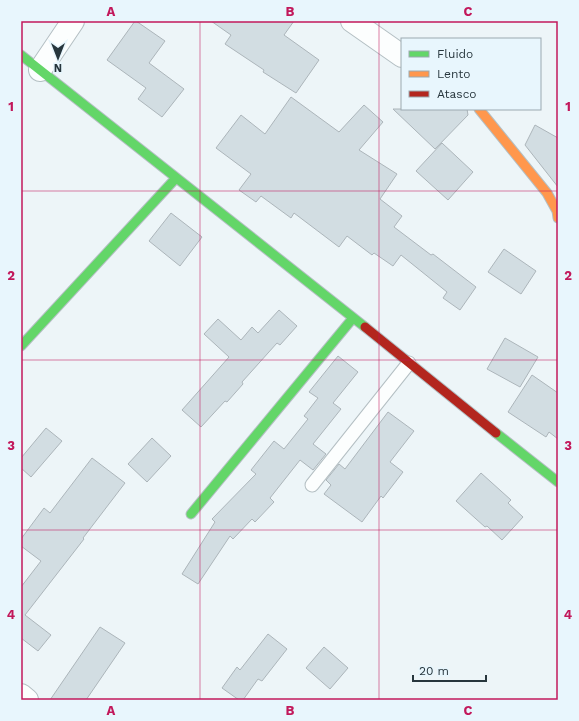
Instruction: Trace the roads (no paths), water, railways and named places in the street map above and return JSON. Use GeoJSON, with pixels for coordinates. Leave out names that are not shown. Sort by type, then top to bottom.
{"type":"FeatureCollection","features":[{"type":"Feature","properties":{"kind":"street"},"geometry":{"type":"LineString","coordinates":[[40,70],[73,21]]}},
{"type":"Feature","properties":{"kind":"street"},"geometry":{"type":"LineString","coordinates":[[352,21],[401,55]]}},
{"type":"Feature","properties":{"kind":"street"},"geometry":{"type":"LineString","coordinates":[[21,55],[558,482]]}},
{"type":"Feature","properties":{"kind":"street"},"geometry":{"type":"LineString","coordinates":[[481,110],[548,193],[557,211],[558,218]]}},
{"type":"Feature","properties":{"kind":"street"},"geometry":{"type":"LineString","coordinates":[[21,346],[176,178]]}},
{"type":"Feature","properties":{"kind":"street"},"geometry":{"type":"LineString","coordinates":[[191,514],[353,318]]}},
{"type":"Feature","properties":{"kind":"street"},"geometry":{"type":"LineString","coordinates":[[21,695],[26,700]]}},
{"type":"Feature","properties":{"kind":"lane"},"geometry":{"type":"LineString","coordinates":[[312,485],[409,363]]}}]}
